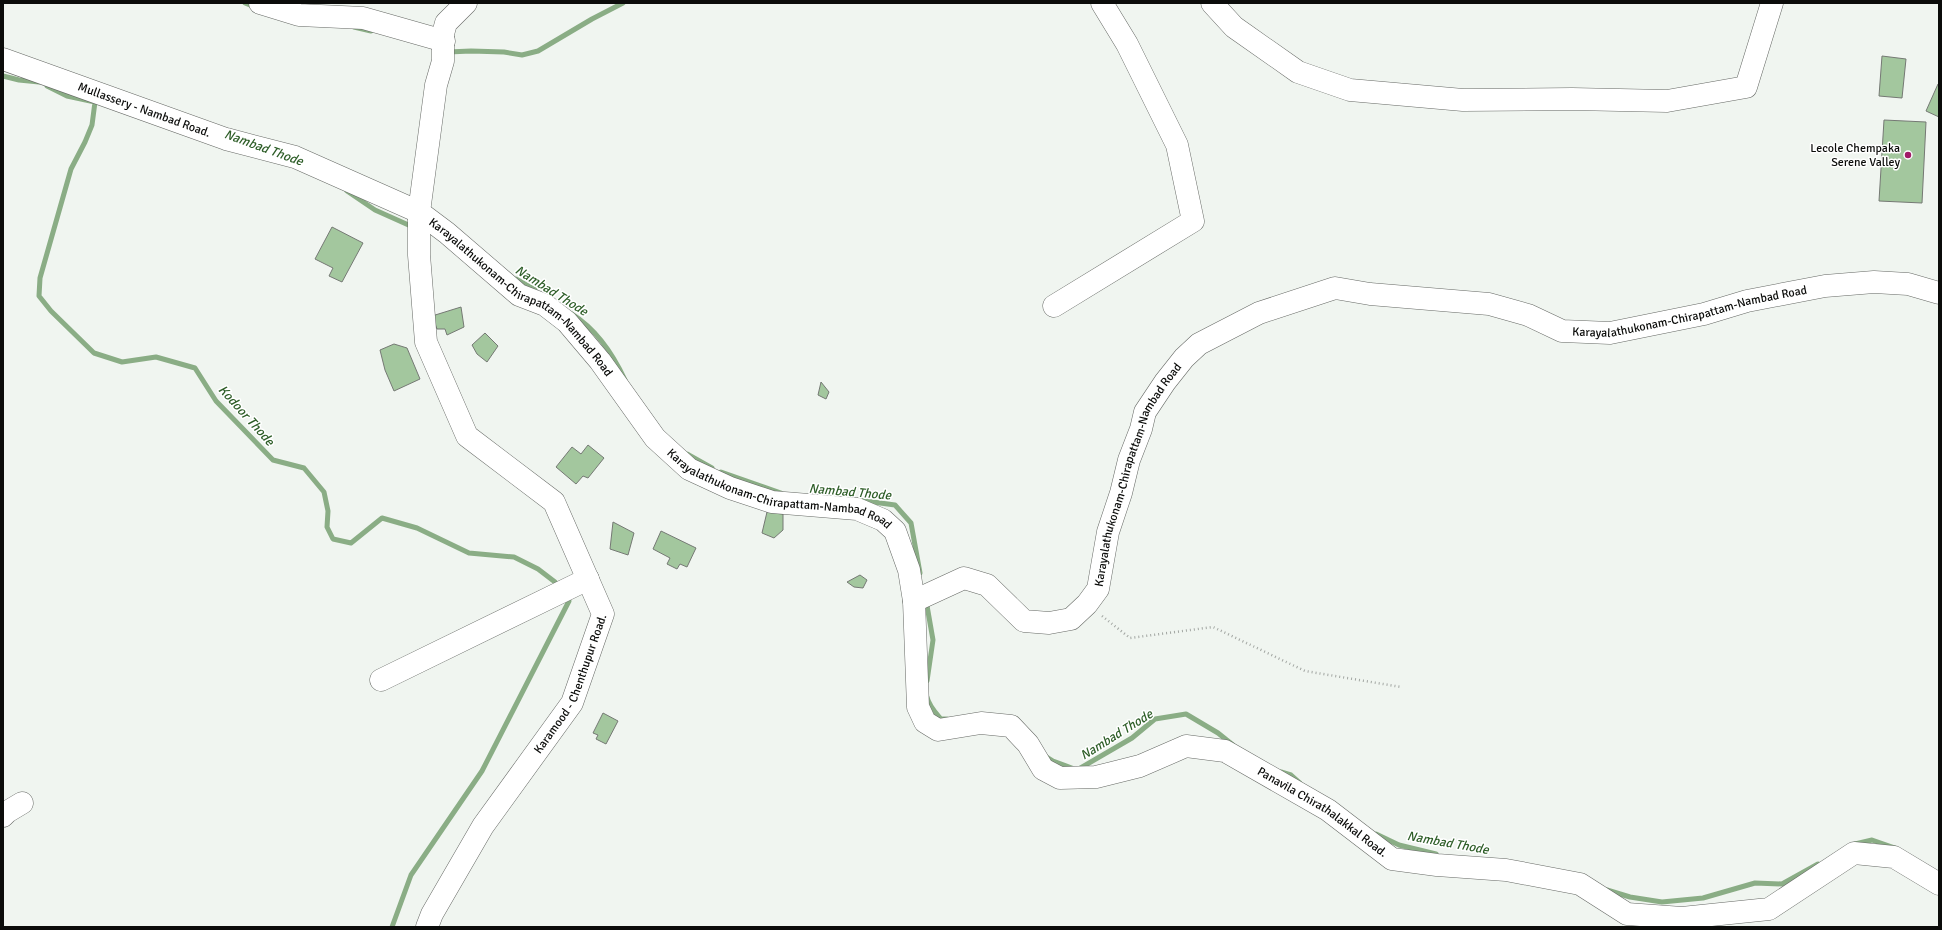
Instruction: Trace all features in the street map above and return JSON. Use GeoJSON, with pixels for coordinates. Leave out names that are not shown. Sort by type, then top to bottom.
{"type":"FeatureCollection","features":[{"type":"Feature","properties":{"kind":"street"},"geometry":{"type":"LineString","coordinates":[[260,3],[299,15],[363,18],[443,47]]}},
{"type":"Feature","properties":{"kind":"street","name":"Karamood - Chenthupur Road."},"geometry":{"type":"LineString","coordinates":[[427,927],[432,914],[483,826],[572,703],[603,614],[554,502],[466,436],[426,342],[419,254],[419,217],[436,85],[443,61],[446,23],[466,3]]}},
{"type":"Feature","properties":{"kind":"street"},"geometry":{"type":"LineString","coordinates":[[1054,306],[1193,221],[1177,145],[1127,44],[1102,3]]}},
{"type":"Feature","properties":{"kind":"street"},"geometry":{"type":"LineString","coordinates":[[1212,3],[1234,27],[1298,72],[1350,90],[1463,100],[1572,99],[1667,101],[1746,87],[1772,3]]}},
{"type":"Feature","properties":{"kind":"street","name":"Mullassery - Nambad Road."},"geometry":{"type":"LineString","coordinates":[[3,60],[226,139],[295,157],[419,217]]}},
{"type":"Feature","properties":{"kind":"street","name":"Karayalathukonam-Chirapattam-Nambad Road"},"geometry":{"type":"LineString","coordinates":[[419,217],[447,233],[519,295],[545,305],[567,322],[600,361],[655,438],[689,469],[730,488],[772,502],[857,509],[883,520],[895,531],[908,570],[914,601],[964,578],[987,584],[1024,621],[1044,623],[1071,619],[1087,604],[1098,588],[1102,558],[1129,460],[1141,430],[1145,412],[1154,395],[1184,358],[1199,344],[1259,314],[1334,288],[1370,294],[1489,304],[1528,315],[1562,332],[1610,333],[1704,314],[1747,301],[1825,286],[1874,282],[1908,284],[1939,293]]}},
{"type":"Feature","properties":{"kind":"street"},"geometry":{"type":"LineString","coordinates":[[381,680],[588,579]]}},
{"type":"Feature","properties":{"kind":"street","name":"Panavila Chirathalakkal Road."},"geometry":{"type":"LineString","coordinates":[[914,601],[918,707],[925,722],[938,730],[981,723],[1011,726],[1028,744],[1043,769],[1060,778],[1096,777],[1140,766],[1186,746],[1226,751],[1328,810],[1392,859],[1437,865],[1506,870],[1580,884],[1627,914],[1682,918],[1769,909],[1854,853],[1894,857],[1939,884]]}},
{"type":"Feature","properties":{"kind":"street"},"geometry":{"type":"LineString","coordinates":[[3,816],[22,803]]}},
{"type":"Feature","properties":{"kind":"path"},"geometry":{"type":"LineString","coordinates":[[1087,604],[1130,638],[1213,627],[1305,672],[1401,687]]}},
{"type":"Feature","properties":{"kind":"building"},"geometry":{"type":"Polygon","coordinates":[[[1882,56],[1906,59],[1902,98],[1879,96],[1882,56]]]}},
{"type":"Feature","properties":{"kind":"building"},"geometry":{"type":"Polygon","coordinates":[[[1938,84],[1939,85],[1939,117],[1926,111],[1938,84]]]}},
{"type":"Feature","properties":{"kind":"building","name":"Lecole Chempaka Serene Valley"},"geometry":{"type":"Polygon","coordinates":[[[1884,120],[1926,122],[1922,203],[1879,201],[1884,120]]]}},
{"type":"Feature","properties":{"kind":"building"},"geometry":{"type":"Polygon","coordinates":[[[332,227],[363,243],[342,282],[329,276],[333,268],[315,259],[332,227]]]}},
{"type":"Feature","properties":{"kind":"building"},"geometry":{"type":"Polygon","coordinates":[[[461,307],[464,327],[447,335],[445,329],[437,329],[432,316],[461,307]]]}},
{"type":"Feature","properties":{"kind":"building"},"geometry":{"type":"Polygon","coordinates":[[[485,333],[498,346],[487,362],[477,354],[472,345],[485,333]]]}},
{"type":"Feature","properties":{"kind":"building"},"geometry":{"type":"Polygon","coordinates":[[[394,344],[407,348],[420,379],[394,391],[385,370],[380,350],[394,344]]]}},
{"type":"Feature","properties":{"kind":"building"},"geometry":{"type":"Polygon","coordinates":[[[821,382],[829,392],[826,399],[818,395],[821,382]]]}},
{"type":"Feature","properties":{"kind":"building"},"geometry":{"type":"Polygon","coordinates":[[[588,445],[604,458],[588,478],[583,476],[576,484],[556,467],[572,447],[581,454],[588,445]]]}},
{"type":"Feature","properties":{"kind":"building"},"geometry":{"type":"Polygon","coordinates":[[[767,512],[783,514],[783,530],[774,538],[762,533],[767,512]]]}},
{"type":"Feature","properties":{"kind":"building"},"geometry":{"type":"Polygon","coordinates":[[[613,522],[634,533],[628,555],[610,549],[613,522]]]}},
{"type":"Feature","properties":{"kind":"building"},"geometry":{"type":"Polygon","coordinates":[[[661,531],[696,548],[687,567],[680,564],[677,569],[667,564],[670,558],[653,549],[661,531]]]}},
{"type":"Feature","properties":{"kind":"building"},"geometry":{"type":"Polygon","coordinates":[[[860,575],[867,580],[863,588],[854,587],[847,582],[860,575]]]}},
{"type":"Feature","properties":{"kind":"building"},"geometry":{"type":"Polygon","coordinates":[[[603,713],[618,721],[606,744],[596,739],[598,735],[593,733],[603,713]]]}},
{"type":"Feature","properties":{"kind":"waterway"},"geometry":{"type":"LineString","coordinates":[[245,3],[255,7]]}},
{"type":"Feature","properties":{"kind":"waterway"},"geometry":{"type":"LineString","coordinates":[[448,52],[504,52],[522,55],[538,51],[592,19],[623,3]]}},
{"type":"Feature","properties":{"kind":"waterway"},"geometry":{"type":"LineString","coordinates":[[354,27],[371,31]]}},
{"type":"Feature","properties":{"kind":"waterway","name":"Kodoor Thode"},"geometry":{"type":"LineString","coordinates":[[3,76],[19,80],[39,82]]}},
{"type":"Feature","properties":{"kind":"waterway","name":"Kodoor Thode"},"geometry":{"type":"LineString","coordinates":[[47,86],[67,96],[95,102],[92,125],[71,169],[40,278],[39,296],[51,311],[94,353],[122,362],[156,357],[195,368],[216,401],[273,460],[304,468],[324,492],[328,511],[327,527],[333,539],[351,543],[382,518],[417,528],[469,553],[514,557],[538,569],[559,587]]}},
{"type":"Feature","properties":{"kind":"waterway","name":"Nambad Thode"},"geometry":{"type":"LineString","coordinates":[[347,191],[375,210],[413,227]]}},
{"type":"Feature","properties":{"kind":"waterway","name":"Nambad Thode"},"geometry":{"type":"LineString","coordinates":[[516,279],[535,290]]}},
{"type":"Feature","properties":{"kind":"waterway","name":"Nambad Thode"},"geometry":{"type":"LineString","coordinates":[[572,314],[589,327],[603,343],[625,380]]}},
{"type":"Feature","properties":{"kind":"waterway","name":"Nambad Thode"},"geometry":{"type":"LineString","coordinates":[[687,454],[712,468]]}},
{"type":"Feature","properties":{"kind":"waterway","name":"Nambad Thode"},"geometry":{"type":"LineString","coordinates":[[721,472],[781,493]]}},
{"type":"Feature","properties":{"kind":"waterway","name":"Nambad Thode"},"geometry":{"type":"LineString","coordinates":[[858,500],[895,505],[911,523],[920,573]]}},
{"type":"Feature","properties":{"kind":"waterway"},"geometry":{"type":"LineString","coordinates":[[392,927],[411,875],[482,771],[569,601],[565,595]]}},
{"type":"Feature","properties":{"kind":"waterway","name":"Nambad Thode"},"geometry":{"type":"LineString","coordinates":[[926,600],[933,640],[927,681]]}},
{"type":"Feature","properties":{"kind":"waterway","name":"Nambad Thode"},"geometry":{"type":"LineString","coordinates":[[927,697],[934,711],[941,719],[947,719]]}},
{"type":"Feature","properties":{"kind":"waterway","name":"Nambad Thode"},"geometry":{"type":"LineString","coordinates":[[1045,756],[1053,761],[1077,770],[1132,738],[1155,719],[1186,714],[1218,733],[1233,745]]}},
{"type":"Feature","properties":{"kind":"waterway","name":"Nambad Thode"},"geometry":{"type":"LineString","coordinates":[[1281,772],[1291,775],[1300,783]]}},
{"type":"Feature","properties":{"kind":"waterway","name":"Nambad Thode"},"geometry":{"type":"LineString","coordinates":[[1376,834],[1399,845],[1436,854]]}},
{"type":"Feature","properties":{"kind":"waterway","name":"Nambad Thode"},"geometry":{"type":"LineString","coordinates":[[1855,844],[1872,840],[1895,848]]}},
{"type":"Feature","properties":{"kind":"waterway","name":"Nambad Thode"},"geometry":{"type":"LineString","coordinates":[[1607,890],[1630,897],[1662,902],[1703,898],[1755,883],[1782,884],[1818,864]]}},
{"type":"Feature","properties":{"kind":"place","name":"Lecole Chempaka Serene Valley"},"geometry":{"type":"Point","coordinates":[1908,155]}}]}
